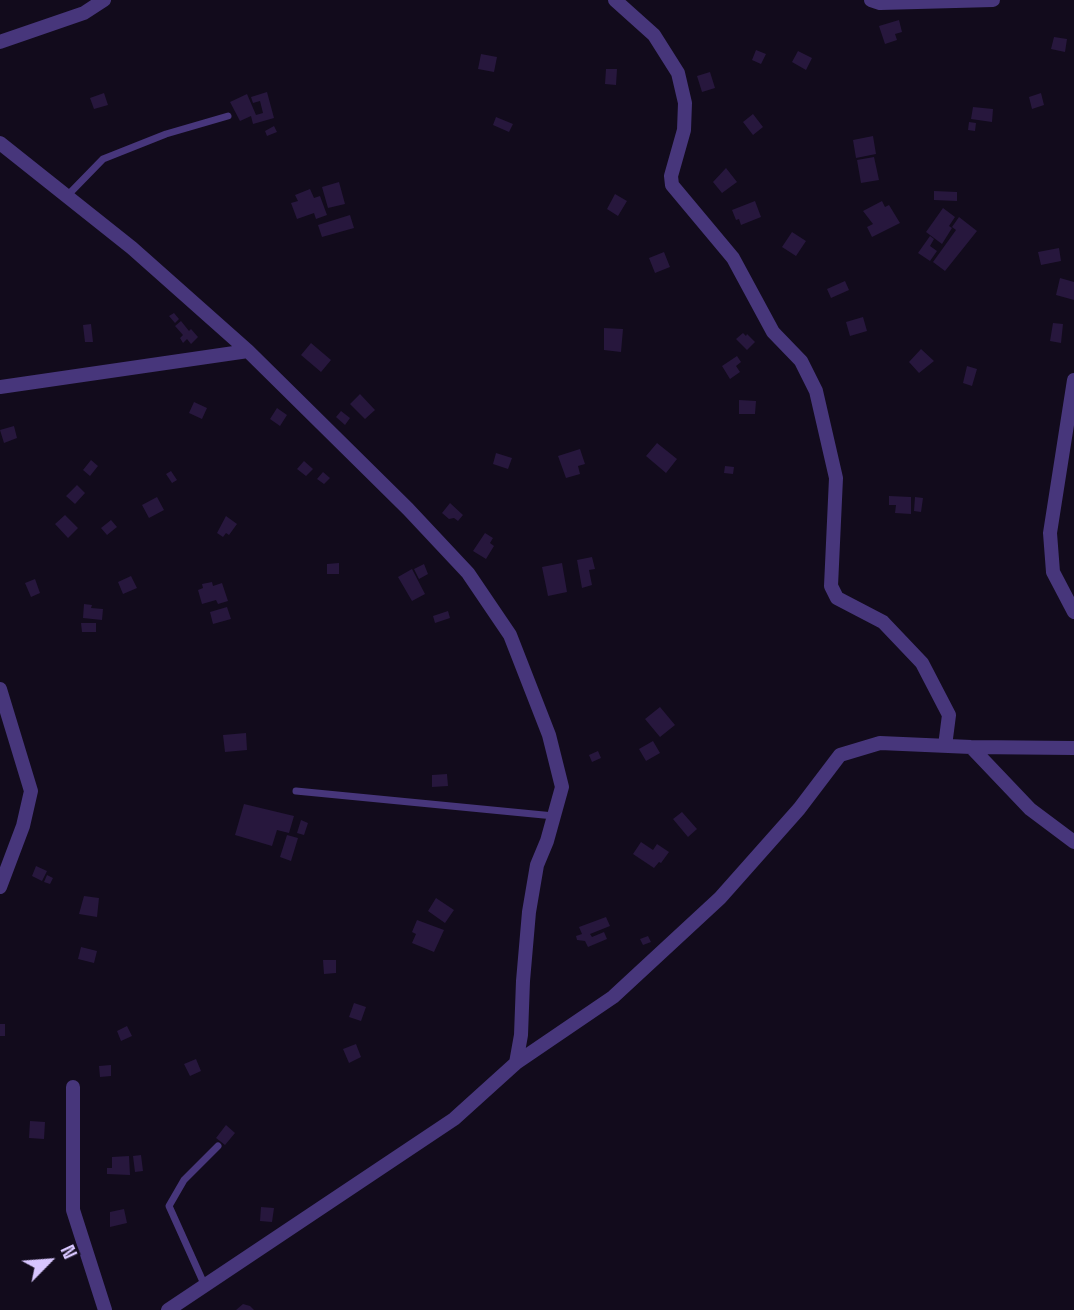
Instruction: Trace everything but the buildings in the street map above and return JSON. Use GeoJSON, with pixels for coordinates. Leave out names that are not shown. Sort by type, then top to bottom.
{"type":"FeatureCollection","features":[{"type":"Feature","properties":{"kind":"street"},"geometry":{"type":"LineString","coordinates":[[0,42],[84,13],[104,0]]}},
{"type":"Feature","properties":{"kind":"street"},"geometry":{"type":"LineString","coordinates":[[615,0],[654,35],[677,73],[685,103],[684,130],[671,176],[672,185],[733,258],[773,332],[801,361],[816,391],[836,478],[831,586],[837,598],[883,622],[922,663],[949,715],[945,747]]}},
{"type":"Feature","properties":{"kind":"street"},"geometry":{"type":"LineString","coordinates":[[871,0],[880,3],[993,0]]}},
{"type":"Feature","properties":{"kind":"street"},"geometry":{"type":"LineString","coordinates":[[0,143],[132,248],[248,351],[408,509],[468,573],[510,635],[549,735],[562,787],[537,865],[529,912],[521,1035],[516,1063]]}},
{"type":"Feature","properties":{"kind":"street"},"geometry":{"type":"LineString","coordinates":[[0,387],[248,351]]}},
{"type":"Feature","properties":{"kind":"street"},"geometry":{"type":"LineString","coordinates":[[1074,380],[1071,416],[1050,533],[1053,572],[1074,612]]}},
{"type":"Feature","properties":{"kind":"street"},"geometry":{"type":"LineString","coordinates":[[0,689],[31,791],[23,826],[0,887]]}},
{"type":"Feature","properties":{"kind":"street"},"geometry":{"type":"LineString","coordinates":[[168,1310],[454,1119],[516,1063],[613,997],[720,898],[799,809],[840,755],[880,743],[945,747],[1073,747]]}},
{"type":"Feature","properties":{"kind":"street"},"geometry":{"type":"LineString","coordinates":[[971,747],[1030,809],[1074,842]]}},
{"type":"Feature","properties":{"kind":"street"},"geometry":{"type":"LineString","coordinates":[[73,1087],[73,1210],[105,1310]]}},
{"type":"Feature","properties":{"kind":"lane"},"geometry":{"type":"LineString","coordinates":[[67,196],[103,159],[166,134],[228,116]]}},
{"type":"Feature","properties":{"kind":"lane"},"geometry":{"type":"LineString","coordinates":[[296,791],[554,816]]}},
{"type":"Feature","properties":{"kind":"lane"},"geometry":{"type":"LineString","coordinates":[[205,1286],[169,1206],[184,1180],[218,1146]]}}]}
